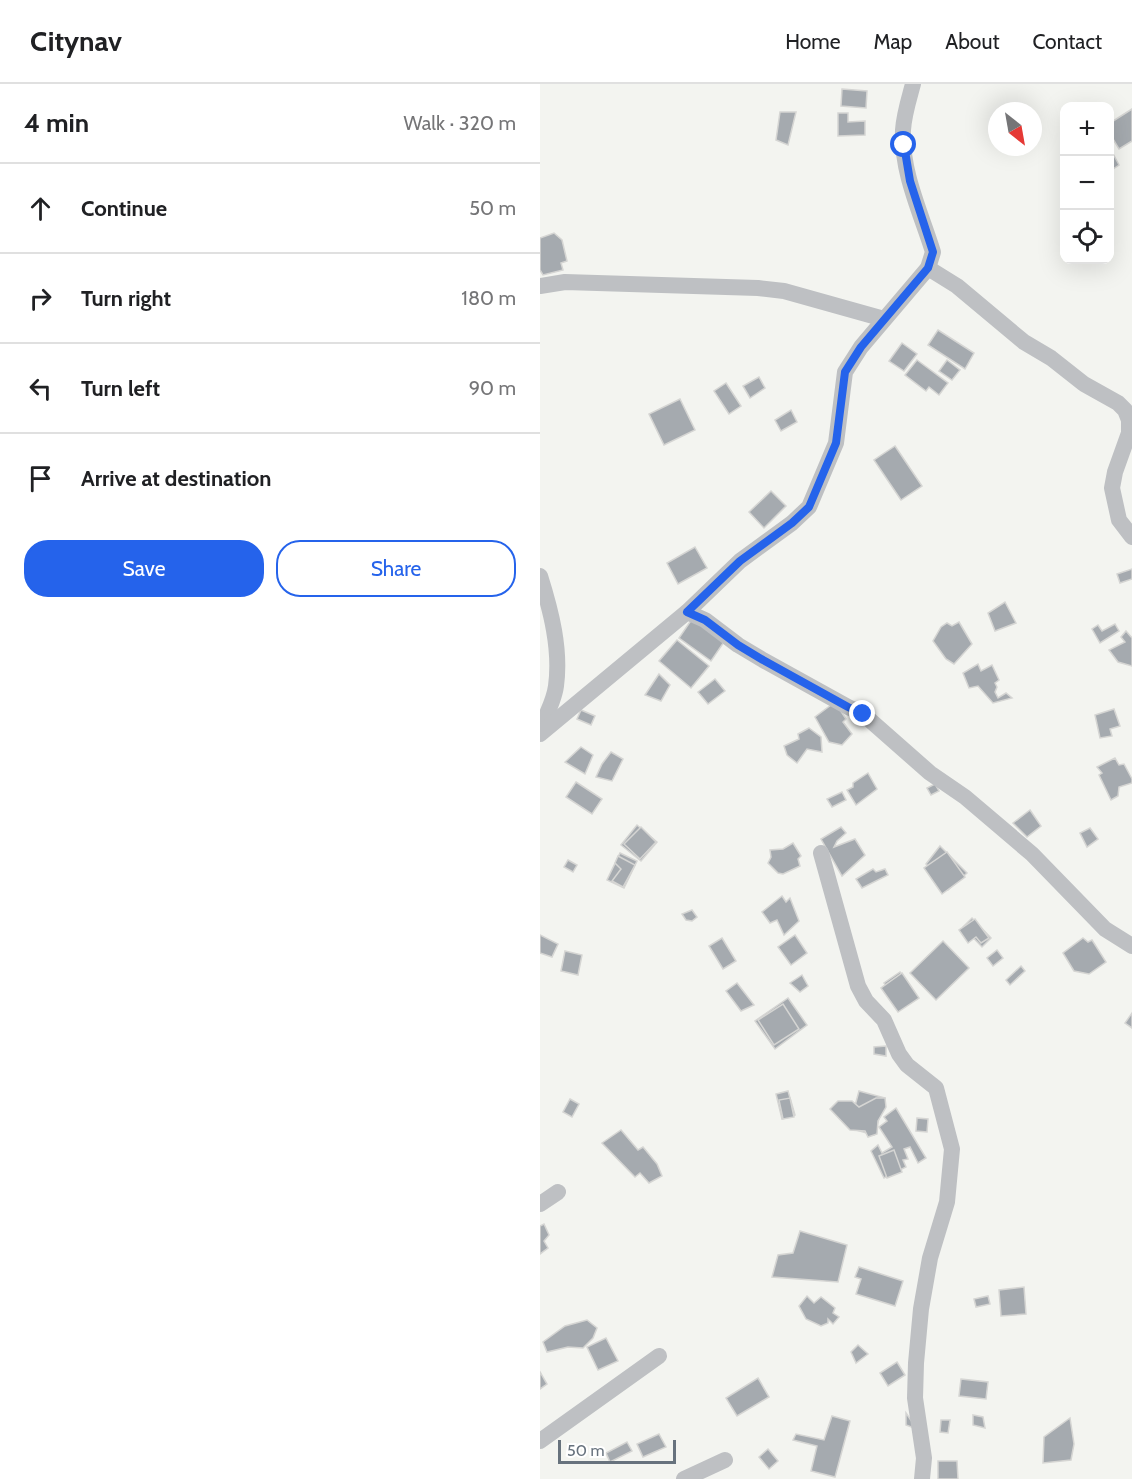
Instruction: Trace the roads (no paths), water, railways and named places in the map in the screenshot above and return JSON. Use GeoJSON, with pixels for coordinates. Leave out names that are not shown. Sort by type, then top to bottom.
{"type":"FeatureCollection","features":[{"type":"Feature","properties":{"kind":"street"},"geometry":{"type":"LineString","coordinates":[[540,734],[687,612],[740,561],[792,523],[809,507],[836,443],[845,372],[861,347],[900,304],[928,268],[933,252],[910,181],[904,145],[906,111],[913,84]]}},
{"type":"Feature","properties":{"kind":"street"},"geometry":{"type":"LineString","coordinates":[[928,268],[957,286],[1024,342],[1051,358],[1084,384],[1118,403],[1125,410],[1129,420],[1129,433],[1115,472],[1112,488],[1119,520],[1132,537]]}},
{"type":"Feature","properties":{"kind":"street"},"geometry":{"type":"LineString","coordinates":[[540,286],[565,282],[758,288],[783,291],[884,319]]}},
{"type":"Feature","properties":{"kind":"street"},"geometry":{"type":"LineString","coordinates":[[540,576],[557,652],[556,687],[540,729]]}},
{"type":"Feature","properties":{"kind":"street"},"geometry":{"type":"LineString","coordinates":[[687,612],[705,620],[738,645],[763,660],[863,714],[930,773],[965,797],[1032,854],[1105,929],[1132,946]]}},
{"type":"Feature","properties":{"kind":"street"},"geometry":{"type":"LineString","coordinates":[[540,656],[557,652]]}},
{"type":"Feature","properties":{"kind":"street"},"geometry":{"type":"LineString","coordinates":[[821,853],[858,986],[866,1001],[884,1020],[899,1054],[907,1065],[936,1088],[952,1149],[947,1202],[930,1258],[921,1309],[915,1370],[915,1398],[924,1458],[922,1479]]}},
{"type":"Feature","properties":{"kind":"street"},"geometry":{"type":"LineString","coordinates":[[540,1204],[558,1192]]}},
{"type":"Feature","properties":{"kind":"street"},"geometry":{"type":"LineString","coordinates":[[540,1441],[659,1356]]}},
{"type":"Feature","properties":{"kind":"street"},"geometry":{"type":"LineString","coordinates":[[684,1479],[724,1460]]}}]}
